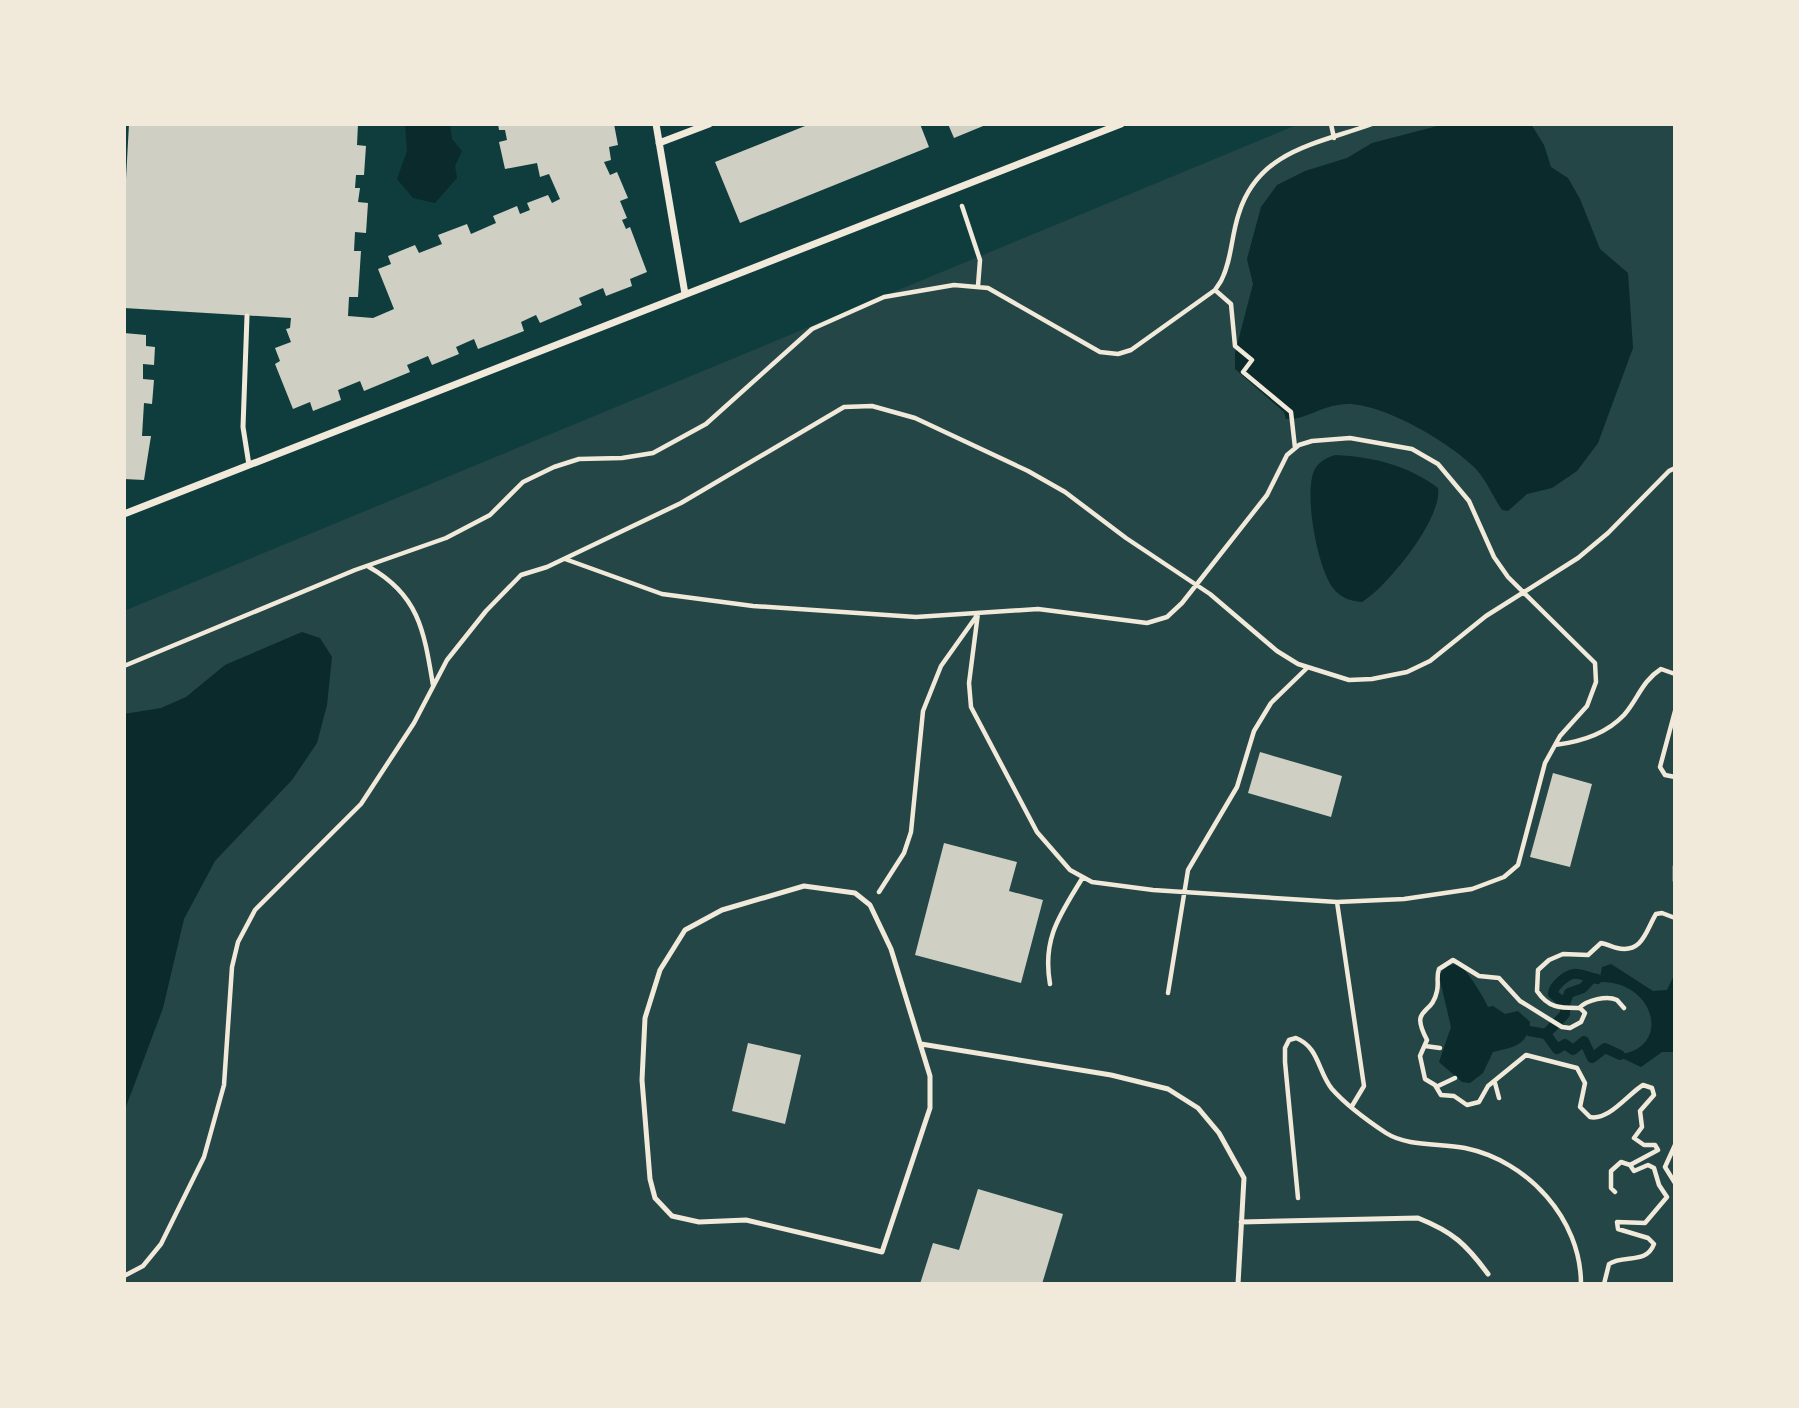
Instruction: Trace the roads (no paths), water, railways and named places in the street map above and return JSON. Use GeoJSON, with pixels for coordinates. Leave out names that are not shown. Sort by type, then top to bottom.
{"type":"FeatureCollection","features":[{"type":"Feature","properties":{"kind":"street"},"geometry":{"type":"LineString","coordinates":[[656,124],[685,294]]}},
{"type":"Feature","properties":{"kind":"street"},"geometry":{"type":"LineString","coordinates":[[659,143],[709,124]]}},
{"type":"Feature","properties":{"kind":"street"},"geometry":{"type":"LineString","coordinates":[[124,514],[1121,124]]}},
{"type":"Feature","properties":{"kind":"lane"},"geometry":{"type":"LineString","coordinates":[[247,316],[243,427],[249,465]]}},
{"type":"Feature","properties":{"kind":"lane"},"geometry":{"type":"LineString","coordinates":[[804,886],[855,893],[870,905],[891,949],[920,1044],[930,1076],[930,1108],[882,1252],[746,1220],[698,1222],[672,1216],[654,1198],[642,1080],[645,1018],[660,970],[685,930],[722,910],[804,886]]}},
{"type":"Feature","properties":{"kind":"lane"},"geometry":{"type":"LineString","coordinates":[[920,1044],[1111,1075],[1168,1089],[1198,1108],[1219,1133],[1244,1178],[1237,1284]]}},
{"type":"Feature","properties":{"kind":"lane"},"geometry":{"type":"LineString","coordinates":[[1241,1222],[1418,1219],[1442,1228],[1467,1245],[1488,1274]]}},
{"type":"Feature","properties":{"kind":"waterway"},"geometry":{"type":"LineString","coordinates":[[1546,1034],[1565,1014],[1565,1004],[1553,994],[1557,985],[1574,974],[1597,979]]}},
{"type":"Feature","properties":{"kind":"waterway"},"geometry":{"type":"LineString","coordinates":[[1565,1004],[1569,993],[1583,988],[1592,978]]}},
{"type":"Feature","properties":{"kind":"waterway"},"geometry":{"type":"LineString","coordinates":[[1529,1031],[1546,1034],[1557,1049],[1565,1044],[1573,1050],[1584,1041],[1592,1058],[1605,1048],[1620,1055]]}}]}
